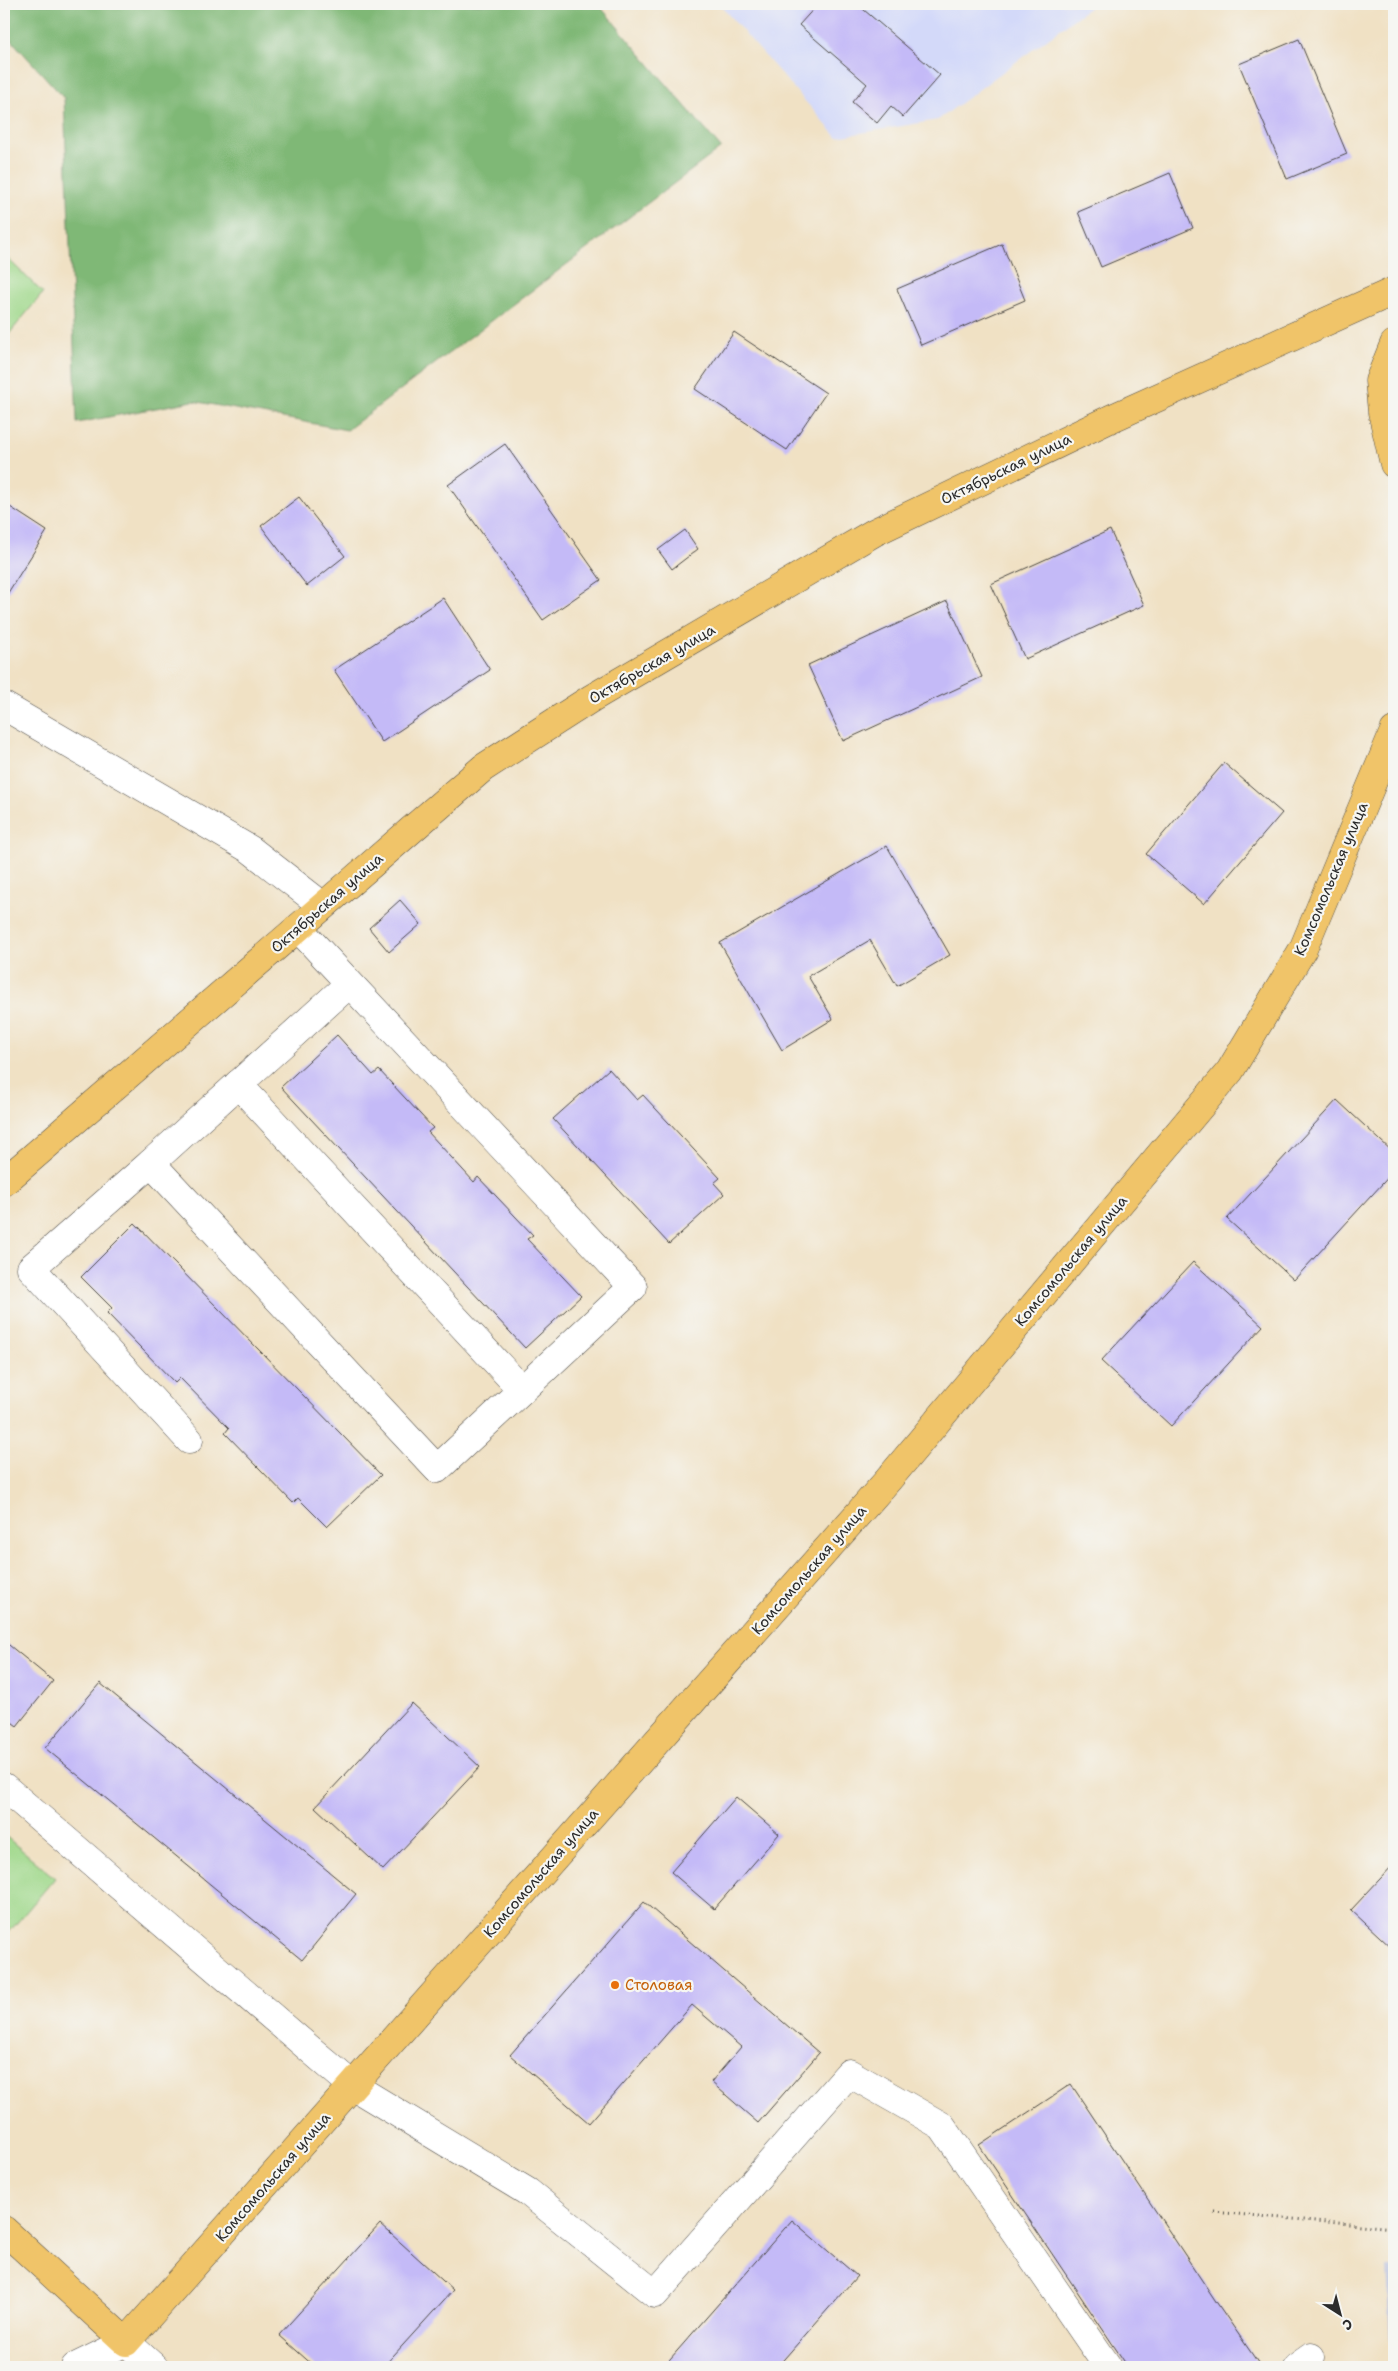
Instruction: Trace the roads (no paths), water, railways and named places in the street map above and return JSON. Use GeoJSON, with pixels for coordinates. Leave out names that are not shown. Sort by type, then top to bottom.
{"type":"FeatureCollection","features":[{"type":"Feature","properties":{"kind":"main road","name":"Октябрьская улица"},"geometry":{"type":"LineString","coordinates":[[4,1182],[483,768],[592,698],[875,532],[1110,419],[1394,291]]}},
{"type":"Feature","properties":{"kind":"main road"},"geometry":{"type":"LineString","coordinates":[[1394,344],[1379,381],[1382,412],[1394,464]]}},
{"type":"Feature","properties":{"kind":"main road","name":"Комсомольская улица"},"geometry":{"type":"LineString","coordinates":[[126,2342],[888,1480],[1230,1071],[1303,949],[1394,731]]}},
{"type":"Feature","properties":{"kind":"main road"},"geometry":{"type":"LineString","coordinates":[[4,2230],[126,2342]]}},
{"type":"Feature","properties":{"kind":"street"},"geometry":{"type":"LineString","coordinates":[[4,706],[251,850],[323,906]]}},
{"type":"Feature","properties":{"kind":"street"},"geometry":{"type":"LineString","coordinates":[[151,1163],[437,1469],[633,1287],[298,928]]}},
{"type":"Feature","properties":{"kind":"street"},"geometry":{"type":"LineString","coordinates":[[189,1440],[31,1268],[151,1163],[349,984]]}},
{"type":"Feature","properties":{"kind":"street"},"geometry":{"type":"LineString","coordinates":[[238,1084],[522,1390]]}},
{"type":"Feature","properties":{"kind":"street"},"geometry":{"type":"LineString","coordinates":[[4,1786],[353,2086],[528,2192],[655,2294],[850,2073],[942,2126],[1108,2367]]}},
{"type":"Feature","properties":{"kind":"street"},"geometry":{"type":"LineString","coordinates":[[75,2367],[126,2342],[154,2367]]}},
{"type":"Feature","properties":{"kind":"place","name":"Столовая"},"geometry":{"type":"Point","coordinates":[615,1985]}}]}
